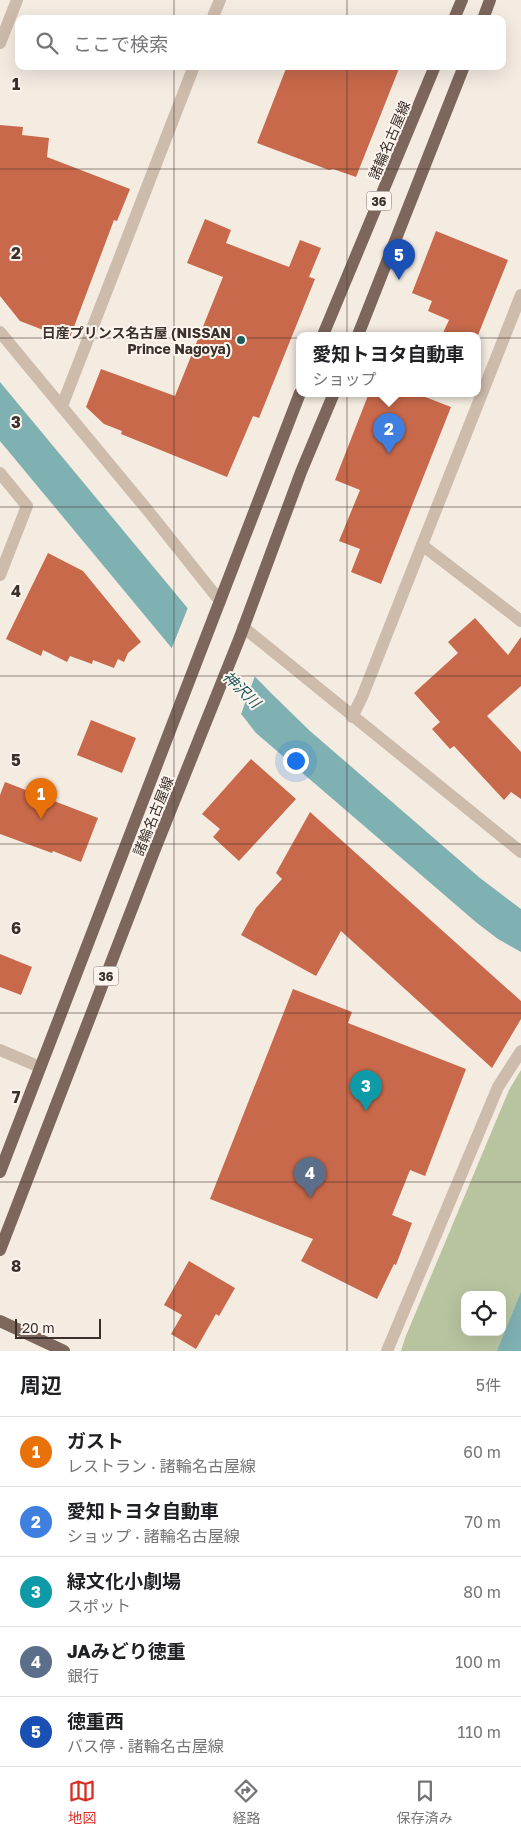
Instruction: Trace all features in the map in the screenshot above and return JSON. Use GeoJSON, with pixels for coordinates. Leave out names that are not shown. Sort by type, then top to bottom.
{"type":"FeatureCollection","features":[{"type":"Feature","properties":{"kind":"main road"},"geometry":{"type":"LineString","coordinates":[[456,15],[462,0]]}},
{"type":"Feature","properties":{"kind":"main road"},"geometry":{"type":"LineString","coordinates":[[484,15],[490,0]]}},
{"type":"Feature","properties":{"kind":"main road","name":"諸輪名古屋線"},"geometry":{"type":"LineString","coordinates":[[324,332],[433,70]]}},
{"type":"Feature","properties":{"kind":"main road","name":"36"},"geometry":{"type":"LineString","coordinates":[[359,332],[462,70]]}},
{"type":"Feature","properties":{"kind":"main road","name":"諸輪名古屋線"},"geometry":{"type":"LineString","coordinates":[[0,1172],[298,397]]}},
{"type":"Feature","properties":{"kind":"main road","name":"諸輪名古屋線"},"geometry":{"type":"LineString","coordinates":[[0,1250],[242,632],[301,472],[332,397]]}},
{"type":"Feature","properties":{"kind":"main road"},"geometry":{"type":"LineString","coordinates":[[0,1321],[64,1351]]}},
{"type":"Feature","properties":{"kind":"street"},"geometry":{"type":"LineString","coordinates":[[0,43],[17,0]]}},
{"type":"Feature","properties":{"kind":"street"},"geometry":{"type":"LineString","coordinates":[[214,15],[220,0]]}},
{"type":"Feature","properties":{"kind":"street"},"geometry":{"type":"LineString","coordinates":[[62,406],[192,70]]}},
{"type":"Feature","properties":{"kind":"street"},"geometry":{"type":"LineString","coordinates":[[481,396],[521,295]]}},
{"type":"Feature","properties":{"kind":"street"},"geometry":{"type":"LineString","coordinates":[[0,332],[220,601]]}},
{"type":"Feature","properties":{"kind":"street"},"geometry":{"type":"LineString","coordinates":[[352,716],[365,689],[481,397]]}},
{"type":"Feature","properties":{"kind":"street"},"geometry":{"type":"LineString","coordinates":[[0,473],[27,506],[0,575]]}},
{"type":"Feature","properties":{"kind":"street"},"geometry":{"type":"LineString","coordinates":[[422,545],[521,621]]}},
{"type":"Feature","properties":{"kind":"street"},"geometry":{"type":"LineString","coordinates":[[242,632],[352,716],[521,852]]}},
{"type":"Feature","properties":{"kind":"street"},"geometry":{"type":"LineString","coordinates":[[0,1050],[40,1067]]}},
{"type":"Feature","properties":{"kind":"street"},"geometry":{"type":"LineString","coordinates":[[388,1351],[498,1087],[521,1051]]}},
{"type":"Feature","properties":{"kind":"green space"},"geometry":{"type":"Polygon","coordinates":[[[521,1070],[521,1351],[401,1351],[509,1090],[521,1070]]]}},
{"type":"Feature","properties":{"kind":"water","name":"神沢川"},"geometry":{"type":"Polygon","coordinates":[[[0,382],[190,611],[272,694],[310,731],[480,878],[521,909],[521,952],[498,939],[477,923],[256,733],[242,715],[175,652],[0,441],[0,382]]]}},
{"type":"Feature","properties":{"kind":"water"},"geometry":{"type":"Polygon","coordinates":[[[521,1292],[521,1351],[497,1351],[503,1336],[506,1336],[506,1329],[521,1292]]]}},
{"type":"Feature","properties":{"kind":"pier"},"geometry":{"type":"Polygon","coordinates":[[[189,605],[256,673],[240,717],[171,650],[189,605]]]}},
{"type":"Feature","properties":{"kind":"building"},"geometry":{"type":"Polygon","coordinates":[[[285,70],[398,70],[356,177],[333,169],[329,170],[257,143],[285,70]]]}},
{"type":"Feature","properties":{"kind":"building"},"geometry":{"type":"Polygon","coordinates":[[[0,125],[23,127],[22,135],[49,138],[47,157],[130,189],[117,221],[114,220],[69,340],[20,321],[0,296],[0,125]]]}},
{"type":"Feature","properties":{"kind":"building"},"geometry":{"type":"Polygon","coordinates":[[[205,219],[231,230],[226,243],[289,267],[300,240],[321,248],[309,277],[315,279],[259,418],[253,416],[227,477],[121,434],[122,431],[104,424],[86,407],[101,369],[175,396],[223,277],[187,263],[205,219]]]}},
{"type":"Feature","properties":{"kind":"building"},"geometry":{"type":"Polygon","coordinates":[[[436,231],[508,260],[479,332],[443,332],[449,320],[428,311],[432,301],[412,293],[436,231]]]}},
{"type":"Feature","properties":{"kind":"building"},"geometry":{"type":"Polygon","coordinates":[[[367,397],[425,397],[451,407],[381,584],[351,572],[360,549],[339,541],[360,490],[335,480],[367,397]]]}},
{"type":"Feature","properties":{"kind":"building"},"geometry":{"type":"Polygon","coordinates":[[[48,553],[83,571],[141,642],[128,653],[124,662],[118,659],[114,668],[93,660],[92,664],[70,656],[67,662],[43,650],[41,656],[6,639],[48,553]]]}},
{"type":"Feature","properties":{"kind":"building"},"geometry":{"type":"Polygon","coordinates":[[[475,618],[508,655],[521,637],[521,686],[487,716],[521,752],[521,799],[511,792],[504,800],[454,746],[450,749],[432,729],[440,722],[414,693],[458,653],[448,642],[475,618]]]}},
{"type":"Feature","properties":{"kind":"building"},"geometry":{"type":"Polygon","coordinates":[[[91,720],[136,738],[122,773],[77,755],[91,720]]]}},
{"type":"Feature","properties":{"kind":"building"},"geometry":{"type":"Polygon","coordinates":[[[251,759],[296,799],[239,861],[213,837],[220,829],[202,814],[251,759]]]}},
{"type":"Feature","properties":{"kind":"building"},"geometry":{"type":"Polygon","coordinates":[[[5,782],[98,818],[81,862],[0,834],[0,795],[5,782]]]}},
{"type":"Feature","properties":{"kind":"building"},"geometry":{"type":"Polygon","coordinates":[[[310,812],[521,1001],[521,1019],[492,1068],[341,931],[316,976],[241,935],[256,908],[282,879],[276,873],[310,812]]]}},
{"type":"Feature","properties":{"kind":"building"},"geometry":{"type":"Polygon","coordinates":[[[0,954],[32,967],[21,995],[0,987],[0,954]]]}},
{"type":"Feature","properties":{"kind":"building"},"geometry":{"type":"Polygon","coordinates":[[[293,989],[352,1012],[348,1023],[466,1069],[425,1176],[410,1170],[392,1215],[412,1223],[396,1265],[394,1264],[377,1299],[301,1261],[313,1239],[210,1199],[293,989]]]}},
{"type":"Feature","properties":{"kind":"building"},"geometry":{"type":"Polygon","coordinates":[[[189,1261],[235,1288],[219,1316],[216,1314],[196,1349],[171,1334],[182,1315],[164,1305],[189,1261]]]}},
{"type":"Feature","properties":{"kind":"place","name":"徳重西"},"geometry":{"type":"Point","coordinates":[399,280]}},
{"type":"Feature","properties":{"kind":"place","name":"日産プリンス名古屋 (NISSAN Prince Nagoya)"},"geometry":{"type":"Point","coordinates":[241,340]}},
{"type":"Feature","properties":{"kind":"place","name":"愛知トヨタ自動車"},"geometry":{"type":"Point","coordinates":[389,454]}},
{"type":"Feature","properties":{"kind":"place","name":"ガスト"},"geometry":{"type":"Point","coordinates":[41,819]}},
{"type":"Feature","properties":{"kind":"place","name":"緑文化小劇場"},"geometry":{"type":"Point","coordinates":[366,1111]}},
{"type":"Feature","properties":{"kind":"place","name":"JAみどり徳重"},"geometry":{"type":"Point","coordinates":[310,1198]}}]}
